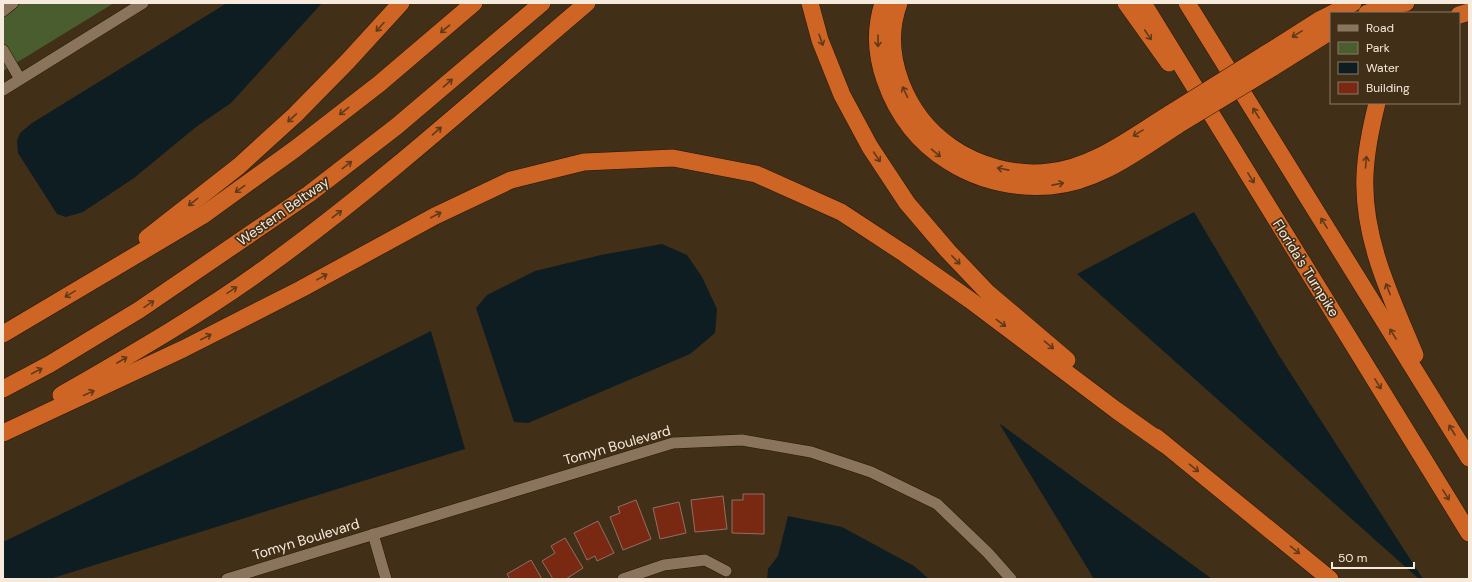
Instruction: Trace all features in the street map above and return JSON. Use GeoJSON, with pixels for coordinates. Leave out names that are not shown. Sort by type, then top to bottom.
{"type":"FeatureCollection","features":[{"type":"Feature","properties":{"kind":"highway"},"geometry":{"type":"LineString","coordinates":[[95,280],[239,166],[295,115],[348,61],[400,3]]}},
{"type":"Feature","properties":{"kind":"highway"},"geometry":{"type":"LineString","coordinates":[[3,334],[202,216],[295,149],[379,84],[474,3]]}},
{"type":"Feature","properties":{"kind":"highway","name":"Western Beltway"},"geometry":{"type":"LineString","coordinates":[[3,389],[50,364],[139,310],[309,194],[397,126],[542,3]]}},
{"type":"Feature","properties":{"kind":"highway"},"geometry":{"type":"LineString","coordinates":[[3,427],[171,332],[268,266],[373,186],[587,3]]}},
{"type":"Feature","properties":{"kind":"highway"},"geometry":{"type":"LineString","coordinates":[[810,3],[820,40],[842,95],[870,147],[907,203],[948,251],[988,293],[1164,444],[1330,579]]}},
{"type":"Feature","properties":{"kind":"highway"},"geometry":{"type":"LineString","coordinates":[[883,3],[878,26],[878,53],[882,72],[890,96],[903,118],[918,138],[940,157],[966,172],[988,180],[1016,186],[1052,186],[1079,180],[1100,173],[1115,164],[1175,119],[1268,61],[1321,19],[1330,14]]}},
{"type":"Feature","properties":{"kind":"highway"},"geometry":{"type":"LineString","coordinates":[[899,3],[895,14],[893,42],[895,66],[903,90],[915,111],[929,129],[951,147],[975,160],[992,166],[1020,172],[1049,172],[1077,166],[1094,160],[1175,119]]}},
{"type":"Feature","properties":{"kind":"highway"},"geometry":{"type":"LineString","coordinates":[[1126,3],[1152,41],[1231,145]]}},
{"type":"Feature","properties":{"kind":"highway","name":"Florida's Turnpike"},"geometry":{"type":"LineString","coordinates":[[1143,3],[1469,533]]}},
{"type":"Feature","properties":{"kind":"highway"},"geometry":{"type":"LineString","coordinates":[[1187,3],[1469,458]]}},
{"type":"Feature","properties":{"kind":"highway"},"geometry":{"type":"LineString","coordinates":[[1334,12],[1353,3]]}},
{"type":"Feature","properties":{"kind":"highway"},"geometry":{"type":"LineString","coordinates":[[1370,12],[1388,6],[1406,3]]}},
{"type":"Feature","properties":{"kind":"highway"},"geometry":{"type":"LineString","coordinates":[[1268,61],[1330,31]]}},
{"type":"Feature","properties":{"kind":"highway"},"geometry":{"type":"LineString","coordinates":[[1377,104],[1368,136],[1365,168],[1366,213],[1375,252],[1388,290],[1435,403]]}},
{"type":"Feature","properties":{"kind":"highway"},"geometry":{"type":"LineString","coordinates":[[3,433],[183,349],[301,289],[435,216],[511,180],[584,162],[673,158],[756,174],[841,212],[905,254],[970,300],[1116,410],[1164,444]]}},
{"type":"Feature","properties":{"kind":"street"},"geometry":{"type":"LineString","coordinates":[[3,11],[12,3]]}},
{"type":"Feature","properties":{"kind":"street"},"geometry":{"type":"LineString","coordinates":[[3,90],[143,3]]}},
{"type":"Feature","properties":{"kind":"street"},"geometry":{"type":"LineString","coordinates":[[3,50],[20,79]]}},
{"type":"Feature","properties":{"kind":"street","name":"Tomyn Boulevard"},"geometry":{"type":"LineString","coordinates":[[227,579],[673,443],[742,440],[811,452],[871,472],[937,504],[988,553],[1011,579]]}},
{"type":"Feature","properties":{"kind":"street"},"geometry":{"type":"LineString","coordinates":[[373,534],[386,579]]}},
{"type":"Feature","properties":{"kind":"street"},"geometry":{"type":"LineString","coordinates":[[623,579],[664,565],[705,560],[726,571]]}},
{"type":"Feature","properties":{"kind":"green space"},"geometry":{"type":"Polygon","coordinates":[[[3,3],[114,3],[3,71],[3,3]]]}},
{"type":"Feature","properties":{"kind":"water"},"geometry":{"type":"Polygon","coordinates":[[[227,3],[322,3],[231,103],[196,127],[134,178],[83,212],[66,217],[57,214],[18,153],[17,141],[20,133],[32,123],[227,3]]]}},
{"type":"Feature","properties":{"kind":"water"},"geometry":{"type":"Polygon","coordinates":[[[1194,212],[1280,357],[1423,579],[1419,579],[1077,274],[1194,212]]]}},
{"type":"Feature","properties":{"kind":"water"},"geometry":{"type":"Polygon","coordinates":[[[662,244],[687,255],[702,277],[717,309],[715,333],[690,354],[528,423],[514,422],[476,308],[487,295],[535,271],[601,255],[662,244]]]}},
{"type":"Feature","properties":{"kind":"water"},"geometry":{"type":"Polygon","coordinates":[[[431,331],[465,449],[50,579],[3,579],[3,542],[194,450],[431,331]]]}},
{"type":"Feature","properties":{"kind":"water"},"geometry":{"type":"Polygon","coordinates":[[[999,423],[1212,579],[1094,579],[999,423]]]}},
{"type":"Feature","properties":{"kind":"water"},"geometry":{"type":"Polygon","coordinates":[[[788,516],[842,527],[914,566],[929,579],[767,579],[768,569],[778,556],[788,516]]]}},
{"type":"Feature","properties":{"kind":"building"},"geometry":{"type":"Polygon","coordinates":[[[743,494],[764,494],[764,534],[732,533],[732,500],[743,500],[743,494]]]}},
{"type":"Feature","properties":{"kind":"building"},"geometry":{"type":"Polygon","coordinates":[[[723,496],[727,529],[695,532],[691,500],[723,496]]]}},
{"type":"Feature","properties":{"kind":"building"},"geometry":{"type":"Polygon","coordinates":[[[636,500],[651,539],[623,550],[610,517],[620,513],[618,507],[636,500]]]}},
{"type":"Feature","properties":{"kind":"building"},"geometry":{"type":"Polygon","coordinates":[[[679,502],[686,533],[660,539],[653,508],[679,502]]]}},
{"type":"Feature","properties":{"kind":"building"},"geometry":{"type":"Polygon","coordinates":[[[598,521],[614,553],[597,561],[595,556],[587,560],[574,533],[598,521]]]}},
{"type":"Feature","properties":{"kind":"building"},"geometry":{"type":"Polygon","coordinates":[[[565,538],[583,568],[566,579],[553,579],[542,561],[555,553],[551,546],[565,538]]]}},
{"type":"Feature","properties":{"kind":"building"},"geometry":{"type":"Polygon","coordinates":[[[531,560],[542,579],[510,579],[507,574],[531,560]]]}}]}
